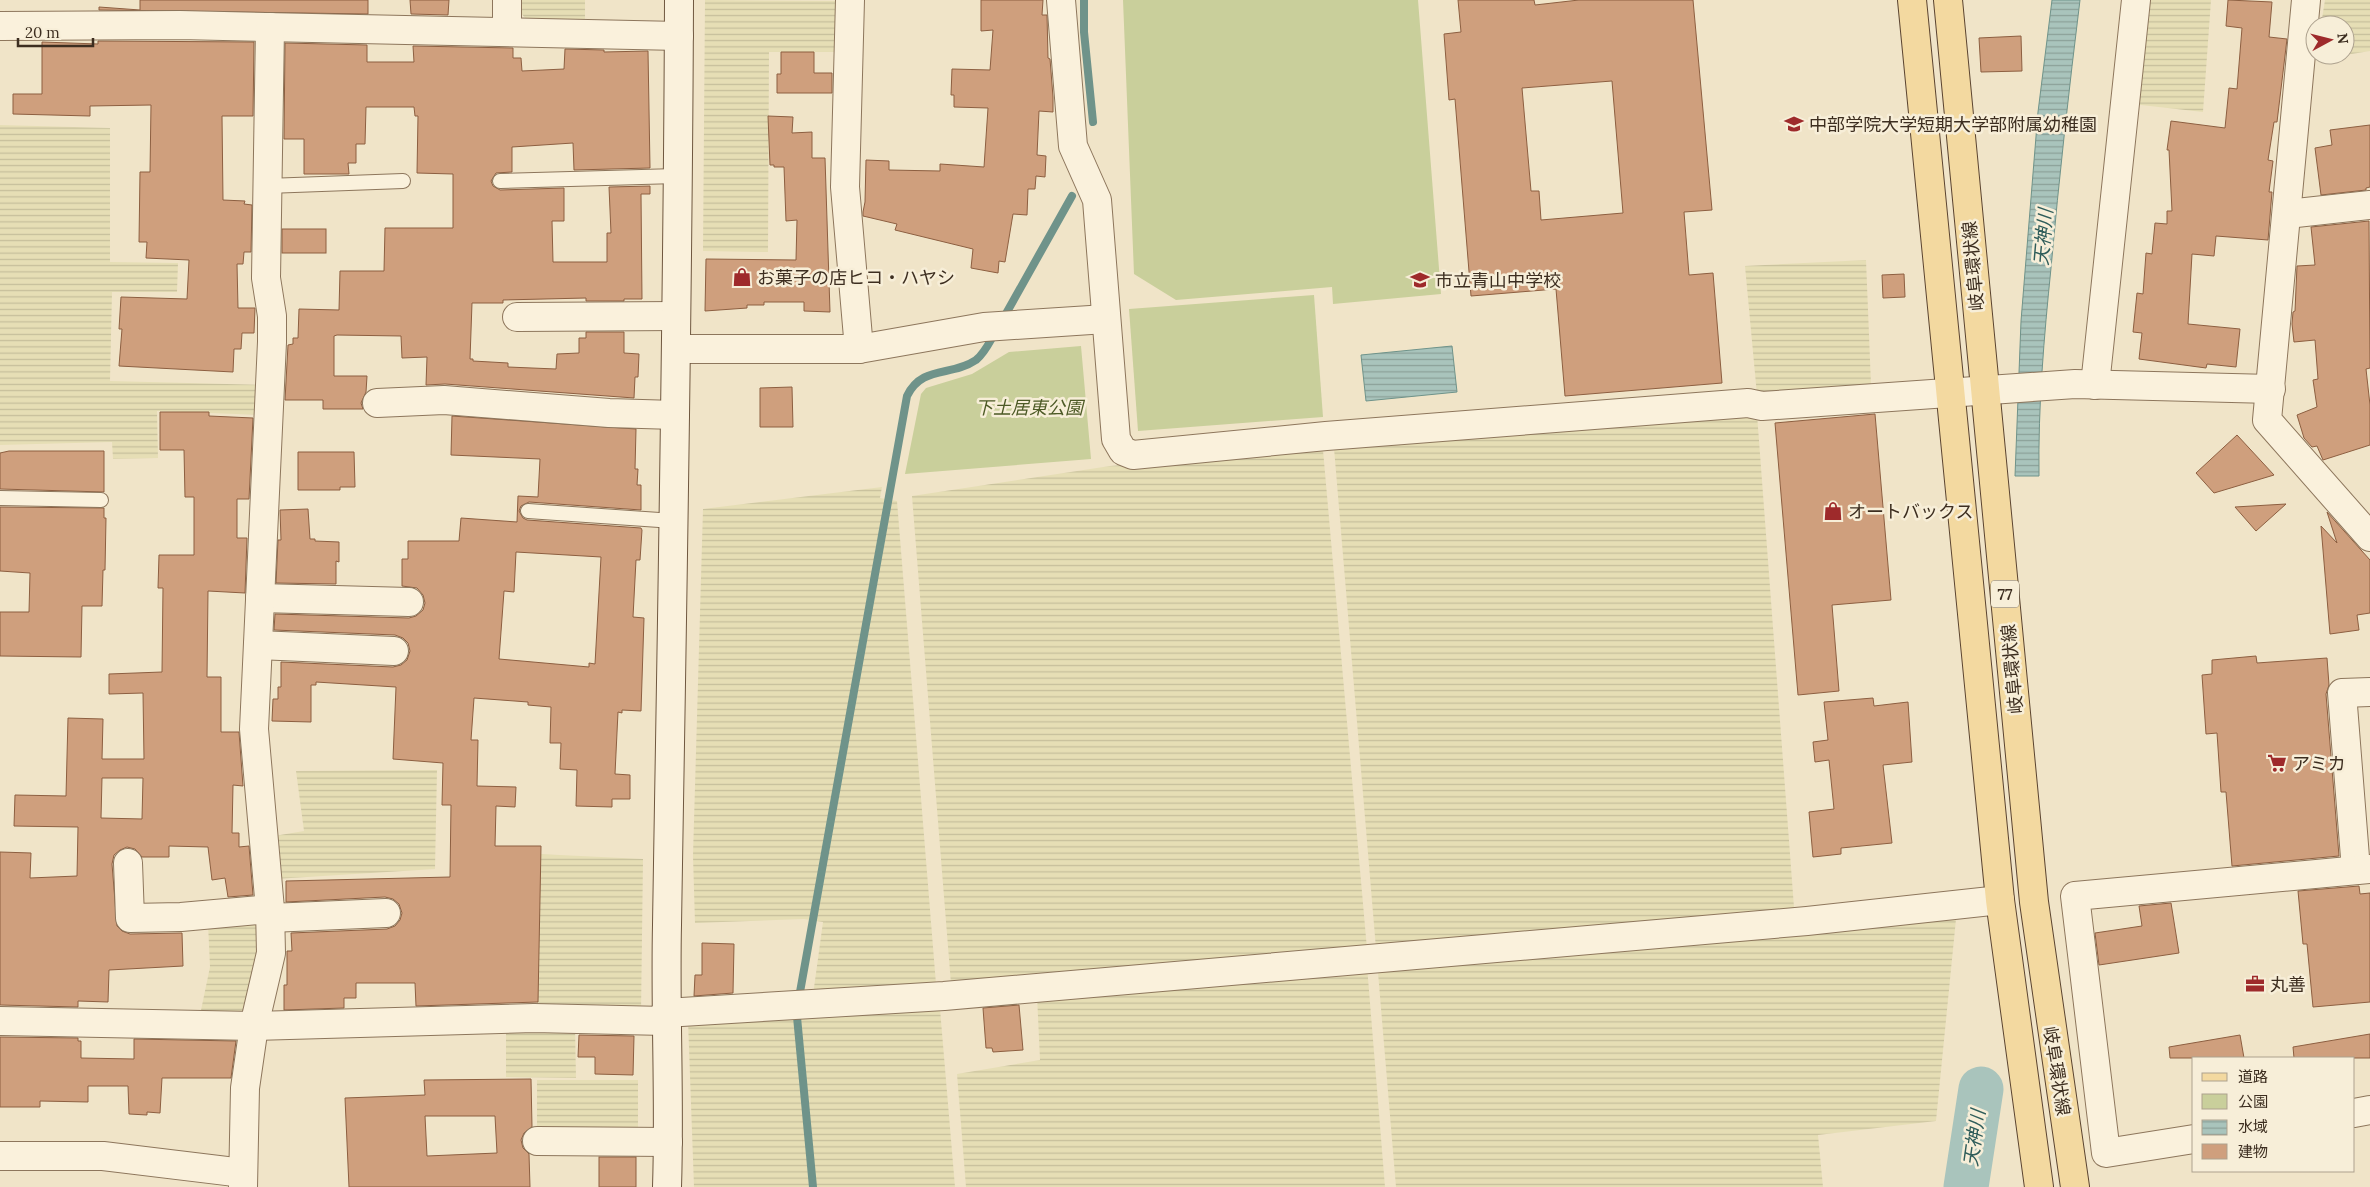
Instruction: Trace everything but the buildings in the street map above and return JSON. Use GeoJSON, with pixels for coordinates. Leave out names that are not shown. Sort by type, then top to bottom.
{"type":"FeatureCollection","features":[{"type":"Feature","properties":{"kind":"main road","name":"岐阜環状線"},"geometry":{"type":"LineString","coordinates":[[1912,0],[2000,900],[2021,1068],[2039,1187]]}},
{"type":"Feature","properties":{"kind":"main road","name":"岐阜環状線"},"geometry":{"type":"LineString","coordinates":[[1948,0],[1993,390],[2034,902],[2075,1187]]}},
{"type":"Feature","properties":{"kind":"street"},"geometry":{"type":"LineString","coordinates":[[507,32],[508,0]]}},
{"type":"Feature","properties":{"kind":"street"},"geometry":{"type":"LineString","coordinates":[[667,1187],[668,1142],[665,1017],[674,521],[679,0]]}},
{"type":"Feature","properties":{"kind":"street"},"geometry":{"type":"LineString","coordinates":[[850,0],[845,188],[859,349]]}},
{"type":"Feature","properties":{"kind":"street"},"geometry":{"type":"LineString","coordinates":[[1061,0],[1073,146],[1097,200],[1116,439],[1123,451],[1133,455],[1326,436],[1748,403],[1762,406],[2085,385],[2271,389]]}},
{"type":"Feature","properties":{"kind":"street"},"geometry":{"type":"LineString","coordinates":[[2085,385],[2136,0]]}},
{"type":"Feature","properties":{"kind":"street"},"geometry":{"type":"LineString","coordinates":[[2306,0],[2267,420],[2370,537]]}},
{"type":"Feature","properties":{"kind":"street"},"geometry":{"type":"LineString","coordinates":[[0,26],[180,25],[679,36]]}},
{"type":"Feature","properties":{"kind":"street"},"geometry":{"type":"LineString","coordinates":[[0,1156],[103,1156],[243,1180],[245,1088],[254,1026],[271,953],[270,913],[254,728],[272,342],[272,316],[266,278],[270,27]]}},
{"type":"Feature","properties":{"kind":"street"},"geometry":{"type":"LineString","coordinates":[[2287,214],[2370,205]]}},
{"type":"Feature","properties":{"kind":"street"},"geometry":{"type":"LineString","coordinates":[[517,317],[676,316]]}},
{"type":"Feature","properties":{"kind":"street"},"geometry":{"type":"LineString","coordinates":[[676,349],[859,349],[984,328],[1106,319]]}},
{"type":"Feature","properties":{"kind":"street"},"geometry":{"type":"LineString","coordinates":[[377,403],[444,400],[609,413],[675,415]]}},
{"type":"Feature","properties":{"kind":"street"},"geometry":{"type":"LineString","coordinates":[[260,598],[409,602]]}},
{"type":"Feature","properties":{"kind":"street"},"geometry":{"type":"LineString","coordinates":[[258,645],[394,651]]}},
{"type":"Feature","properties":{"kind":"street"},"geometry":{"type":"LineString","coordinates":[[2192,1139],[2106,1153],[2075,896],[2363,870],[2342,693],[2370,692]]}},
{"type":"Feature","properties":{"kind":"street"},"geometry":{"type":"LineString","coordinates":[[128,863],[130,918],[182,918],[270,913],[386,913]]}},
{"type":"Feature","properties":{"kind":"street"},"geometry":{"type":"LineString","coordinates":[[0,1021],[112,1025],[254,1026],[534,1018],[665,1017],[798,1004],[944,996],[1807,921],[2000,900]]}},
{"type":"Feature","properties":{"kind":"street"},"geometry":{"type":"LineString","coordinates":[[2355,1113],[2370,1110]]}},
{"type":"Feature","properties":{"kind":"street"},"geometry":{"type":"LineString","coordinates":[[537,1140],[668,1142]]}},
{"type":"Feature","properties":{"kind":"lane"},"geometry":{"type":"LineString","coordinates":[[500,181],[677,176]]}},
{"type":"Feature","properties":{"kind":"lane"},"geometry":{"type":"LineString","coordinates":[[267,186],[403,180]]}},
{"type":"Feature","properties":{"kind":"lane"},"geometry":{"type":"LineString","coordinates":[[0,498],[101,500]]}},
{"type":"Feature","properties":{"kind":"lane"},"geometry":{"type":"LineString","coordinates":[[528,511],[674,521]]}},
{"type":"Feature","properties":{"kind":"shaded area"},"geometry":{"type":"Polygon","coordinates":[[[520,0],[585,0],[585,22],[526,19],[520,12],[520,0]]]}},
{"type":"Feature","properties":{"kind":"shaded area"},"geometry":{"type":"Polygon","coordinates":[[[705,0],[838,1],[837,52],[769,52],[768,252],[703,251],[705,0]]]}},
{"type":"Feature","properties":{"kind":"shaded area"},"geometry":{"type":"Polygon","coordinates":[[[2142,0],[2211,0],[2203,112],[2132,104],[2142,0]]]}},
{"type":"Feature","properties":{"kind":"shaded area"},"geometry":{"type":"Polygon","coordinates":[[[2325,0],[2370,0],[2370,51],[2355,53],[2355,15],[2323,15],[2325,0]]]}},
{"type":"Feature","properties":{"kind":"shaded area"},"geometry":{"type":"Polygon","coordinates":[[[0,125],[110,128],[110,262],[178,263],[177,292],[112,292],[110,381],[261,385],[263,415],[157,411],[158,458],[113,459],[112,442],[0,445],[0,125]]]}},
{"type":"Feature","properties":{"kind":"shaded area"},"geometry":{"type":"Polygon","coordinates":[[[1866,260],[1871,385],[1757,395],[1745,266],[1866,260]]]}},
{"type":"Feature","properties":{"kind":"shaded area"},"geometry":{"type":"Polygon","coordinates":[[[1757,414],[1796,934],[1956,919],[1936,1121],[1818,1135],[1823,1187],[1396,1187],[1334,448],[1757,414]]]}},
{"type":"Feature","properties":{"kind":"shaded area"},"geometry":{"type":"Polygon","coordinates":[[[1323,450],[1367,949],[951,984],[912,496],[1110,466],[1323,450]]]}},
{"type":"Feature","properties":{"kind":"shaded area"},"geometry":{"type":"Polygon","coordinates":[[[882,487],[880,498],[897,501],[936,984],[813,995],[823,922],[804,919],[695,923],[693,856],[703,509],[882,487]]]}},
{"type":"Feature","properties":{"kind":"shaded area"},"geometry":{"type":"Polygon","coordinates":[[[437,770],[435,869],[275,879],[268,837],[304,831],[296,771],[437,770]]]}},
{"type":"Feature","properties":{"kind":"shaded area"},"geometry":{"type":"Polygon","coordinates":[[[539,854],[643,859],[641,1013],[537,1009],[539,854]]]}},
{"type":"Feature","properties":{"kind":"shaded area"},"geometry":{"type":"Polygon","coordinates":[[[259,918],[264,950],[243,1017],[200,1015],[210,967],[208,923],[259,918]]]}},
{"type":"Feature","properties":{"kind":"shaded area"},"geometry":{"type":"Polygon","coordinates":[[[1367,966],[1385,1187],[966,1187],[957,1074],[1040,1060],[1037,995],[1367,966]]]}},
{"type":"Feature","properties":{"kind":"shaded area"},"geometry":{"type":"Polygon","coordinates":[[[939,997],[955,1187],[694,1187],[688,1020],[939,997]]]}},
{"type":"Feature","properties":{"kind":"shaded area"},"geometry":{"type":"Polygon","coordinates":[[[506,1026],[575,1026],[576,1078],[506,1077],[506,1026]]]}},
{"type":"Feature","properties":{"kind":"shaded area"},"geometry":{"type":"Polygon","coordinates":[[[537,1080],[638,1080],[638,1131],[537,1131],[537,1080]]]}},
{"type":"Feature","properties":{"kind":"green space"},"geometry":{"type":"Polygon","coordinates":[[[1123,0],[1418,0],[1441,294],[1333,304],[1332,287],[1176,300],[1134,274],[1123,0]]]}},
{"type":"Feature","properties":{"kind":"green space"},"geometry":{"type":"Polygon","coordinates":[[[1314,295],[1323,417],[1138,431],[1129,309],[1314,295]]]}},
{"type":"Feature","properties":{"kind":"green space","name":"下土居東公園"},"geometry":{"type":"Polygon","coordinates":[[[1081,346],[1091,459],[905,474],[921,394],[926,388],[972,374],[1009,352],[1081,346]]]}},
{"type":"Feature","properties":{"kind":"water"},"geometry":{"type":"Polygon","coordinates":[[[2052,0],[2080,0],[2046,320],[2039,476],[2015,476],[2021,321],[2038,112],[2052,0]]]}},
{"type":"Feature","properties":{"kind":"water"},"geometry":{"type":"Polygon","coordinates":[[[1452,346],[1457,392],[1366,401],[1361,355],[1452,346]]]}},
{"type":"Feature","properties":{"kind":"waterway"},"geometry":{"type":"LineString","coordinates":[[1084,0],[1084,32],[1093,122]]}},
{"type":"Feature","properties":{"kind":"waterway"},"geometry":{"type":"LineString","coordinates":[[1003,319],[1072,196]]}},
{"type":"Feature","properties":{"kind":"waterway"},"geometry":{"type":"LineString","coordinates":[[813,1187],[797,1017],[907,396],[913,386],[929,375],[957,368],[976,360],[985,350],[996,331]]}},
{"type":"Feature","properties":{"kind":"waterway","name":"天神川"},"geometry":{"type":"LineString","coordinates":[[1966,1187],[1981,1089]]}},
{"type":"Feature","properties":{"kind":"place","name":"中部学院大学短期大学部附属幼稚園"},"geometry":{"type":"Point","coordinates":[1794,124]}},
{"type":"Feature","properties":{"kind":"place","name":"お菓子の店ヒコ・ハヤシ"},"geometry":{"type":"Point","coordinates":[742,277]}},
{"type":"Feature","properties":{"kind":"place","name":"市立青山中学校"},"geometry":{"type":"Point","coordinates":[1420,280]}},
{"type":"Feature","properties":{"kind":"place","name":"オートバックス"},"geometry":{"type":"Point","coordinates":[1833,511]}},
{"type":"Feature","properties":{"kind":"place","name":"アミカ"},"geometry":{"type":"Point","coordinates":[2277,763]}},
{"type":"Feature","properties":{"kind":"place","name":"丸善"},"geometry":{"type":"Point","coordinates":[2255,984]}}]}
